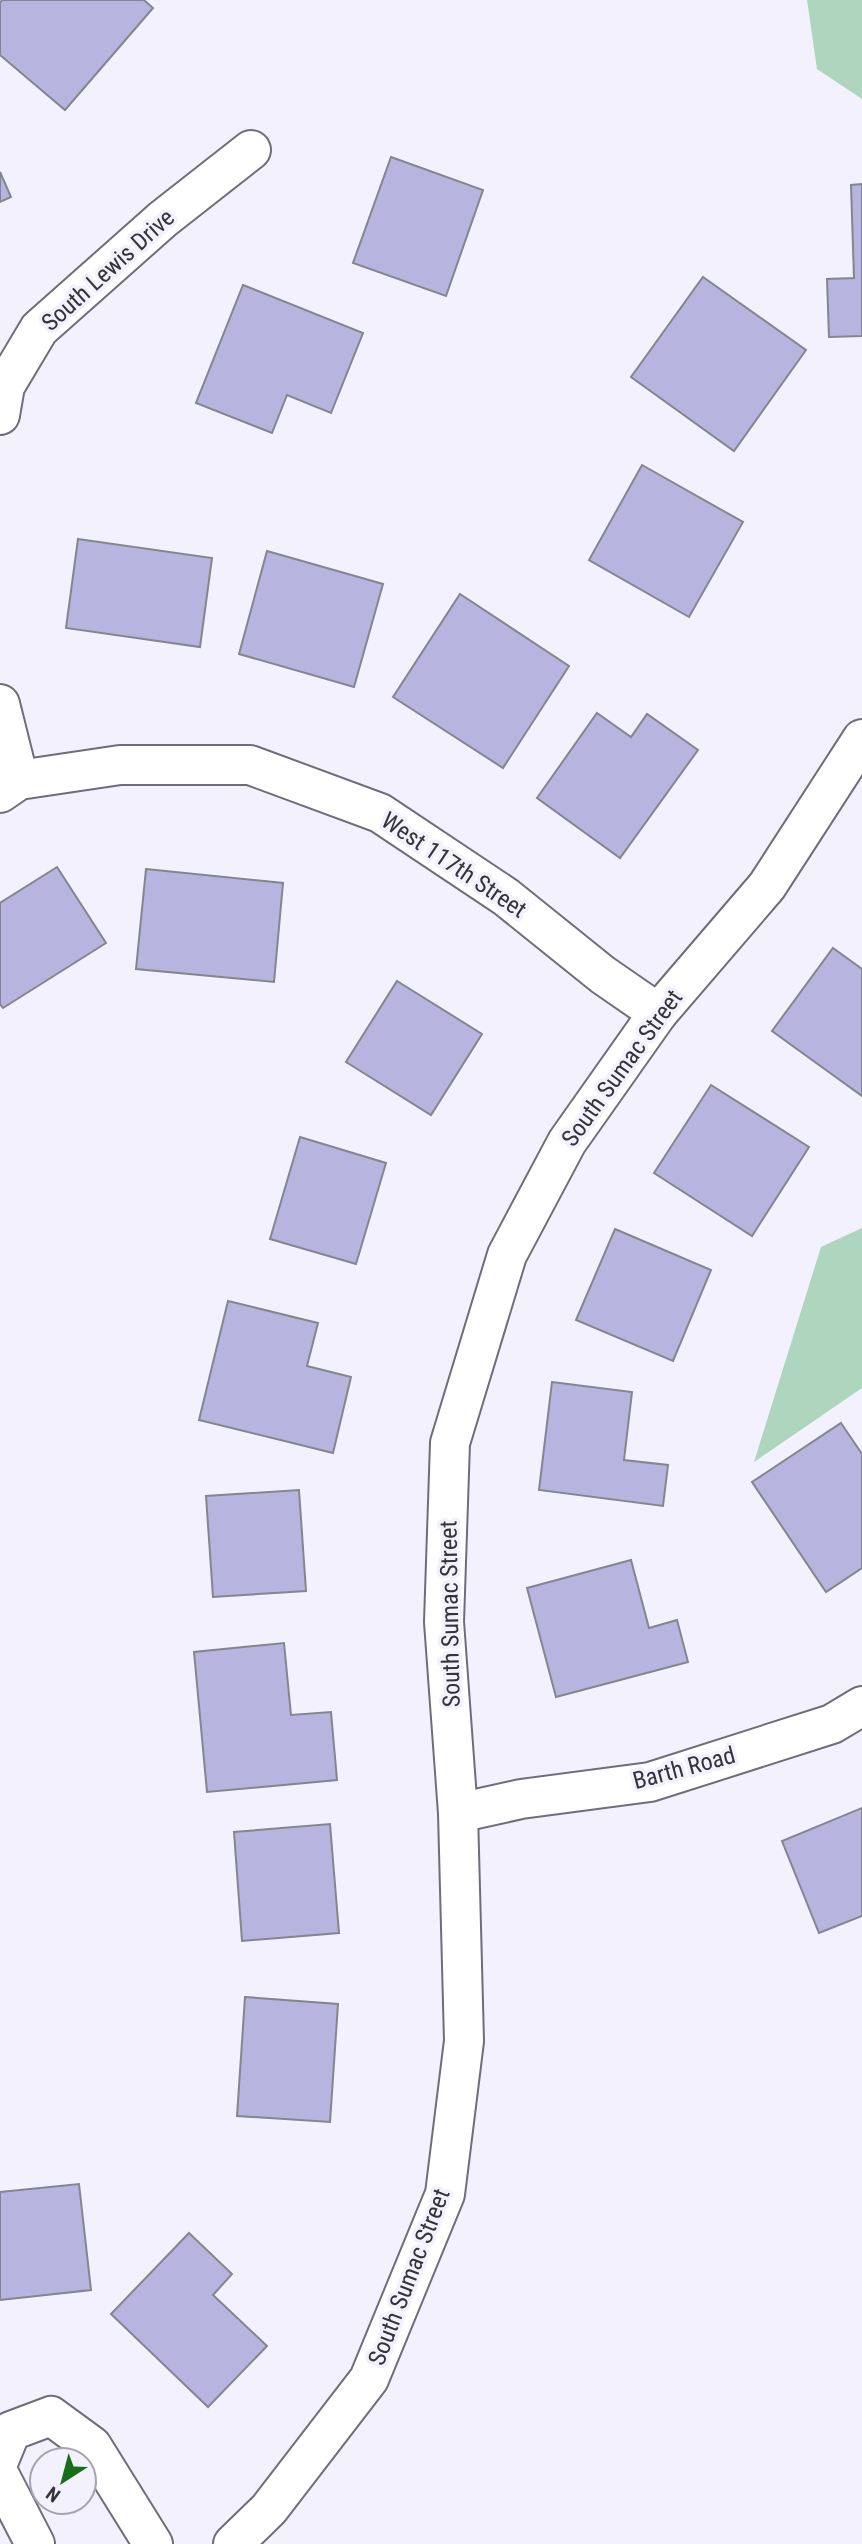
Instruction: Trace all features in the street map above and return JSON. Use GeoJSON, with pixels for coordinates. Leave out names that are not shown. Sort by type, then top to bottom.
{"type":"FeatureCollection","features":[{"type":"Feature","properties":{"kind":"street","name":"South Lewis Drive"},"geometry":{"type":"LineString","coordinates":[[2,395],[39,329],[163,219],[251,150]]}},
{"type":"Feature","properties":{"kind":"street"},"geometry":{"type":"LineString","coordinates":[[0,705],[9,787]]}},
{"type":"Feature","properties":{"kind":"street","name":"South Sumac Street"},"geometry":{"type":"LineString","coordinates":[[233,2544],[269,2509],[369,2379],[445,2194],[464,2041],[458,1813],[444,1622],[450,1443],[507,1255],[567,1142],[658,1013],[767,886],[862,739]]}},
{"type":"Feature","properties":{"kind":"street","name":"West 117th Street"},"geometry":{"type":"LineString","coordinates":[[9,787],[120,765],[250,765],[380,813],[506,897],[603,975],[658,1013]]}},
{"type":"Feature","properties":{"kind":"street","name":"Barth Road"},"geometry":{"type":"LineString","coordinates":[[458,1813],[521,1799],[650,1782],[832,1724],[862,1706]]}},
{"type":"Feature","properties":{"kind":"street"},"geometry":{"type":"LineString","coordinates":[[0,2458],[11,2431],[51,2416],[92,2446],[153,2544]]}},
{"type":"Feature","properties":{"kind":"street"},"geometry":{"type":"LineString","coordinates":[[0,2476],[35,2544]]}},
{"type":"Feature","properties":{"kind":"green space"},"geometry":{"type":"Polygon","coordinates":[[[807,0],[862,0],[862,99],[817,69],[807,0]]]}},
{"type":"Feature","properties":{"kind":"green space"},"geometry":{"type":"Polygon","coordinates":[[[862,1228],[862,1388],[754,1462],[821,1247],[862,1228]]]}},
{"type":"Feature","properties":{"kind":"building"},"geometry":{"type":"Polygon","coordinates":[[[2,0],[144,0],[153,8],[65,110],[0,55],[2,0]]]}},
{"type":"Feature","properties":{"kind":"building"},"geometry":{"type":"Polygon","coordinates":[[[391,157],[483,190],[446,296],[353,263],[391,157]]]}},
{"type":"Feature","properties":{"kind":"building"},"geometry":{"type":"Polygon","coordinates":[[[0,172],[11,197],[0,202],[0,172]]]}},
{"type":"Feature","properties":{"kind":"building"},"geometry":{"type":"Polygon","coordinates":[[[862,184],[862,336],[829,337],[827,279],[854,278],[851,185],[862,184]]]}},
{"type":"Feature","properties":{"kind":"building"},"geometry":{"type":"Polygon","coordinates":[[[703,277],[806,350],[734,451],[631,377],[703,277]]]}},
{"type":"Feature","properties":{"kind":"building"},"geometry":{"type":"Polygon","coordinates":[[[243,285],[363,333],[331,413],[287,395],[272,433],[196,403],[243,285]]]}},
{"type":"Feature","properties":{"kind":"building"},"geometry":{"type":"Polygon","coordinates":[[[642,465],[743,522],[689,617],[589,560],[642,465]]]}},
{"type":"Feature","properties":{"kind":"building"},"geometry":{"type":"Polygon","coordinates":[[[78,539],[212,558],[200,647],[66,628],[78,539]]]}},
{"type":"Feature","properties":{"kind":"building"},"geometry":{"type":"Polygon","coordinates":[[[267,551],[383,584],[354,687],[239,654],[267,551]]]}},
{"type":"Feature","properties":{"kind":"building"},"geometry":{"type":"Polygon","coordinates":[[[460,594],[569,666],[503,768],[393,697],[460,594]]]}},
{"type":"Feature","properties":{"kind":"building"},"geometry":{"type":"Polygon","coordinates":[[[597,713],[631,737],[647,714],[698,750],[620,858],[537,798],[597,713]]]}},
{"type":"Feature","properties":{"kind":"building"},"geometry":{"type":"Polygon","coordinates":[[[57,867],[106,943],[3,1008],[0,1004],[0,903],[57,867]]]}},
{"type":"Feature","properties":{"kind":"building"},"geometry":{"type":"Polygon","coordinates":[[[146,869],[283,883],[274,982],[136,969],[146,869]]]}},
{"type":"Feature","properties":{"kind":"building"},"geometry":{"type":"Polygon","coordinates":[[[833,948],[862,969],[862,1096],[772,1031],[833,948]]]}},
{"type":"Feature","properties":{"kind":"building"},"geometry":{"type":"Polygon","coordinates":[[[397,981],[482,1034],[431,1115],[346,1062],[397,981]]]}},
{"type":"Feature","properties":{"kind":"building"},"geometry":{"type":"Polygon","coordinates":[[[711,1085],[809,1147],[752,1236],[654,1173],[711,1085]]]}},
{"type":"Feature","properties":{"kind":"building"},"geometry":{"type":"Polygon","coordinates":[[[300,1137],[386,1163],[356,1264],[270,1239],[300,1137]]]}},
{"type":"Feature","properties":{"kind":"building"},"geometry":{"type":"Polygon","coordinates":[[[615,1229],[711,1270],[673,1361],[576,1320],[615,1229]]]}},
{"type":"Feature","properties":{"kind":"building"},"geometry":{"type":"Polygon","coordinates":[[[228,1301],[318,1323],[307,1366],[351,1377],[333,1453],[199,1420],[228,1301]]]}},
{"type":"Feature","properties":{"kind":"building"},"geometry":{"type":"Polygon","coordinates":[[[552,1382],[632,1392],[624,1460],[668,1465],[663,1506],[539,1490],[552,1382]]]}},
{"type":"Feature","properties":{"kind":"building"},"geometry":{"type":"Polygon","coordinates":[[[841,1423],[862,1454],[862,1568],[826,1592],[752,1482],[841,1423]]]}},
{"type":"Feature","properties":{"kind":"building"},"geometry":{"type":"Polygon","coordinates":[[[299,1490],[306,1591],[213,1597],[206,1496],[299,1490]]]}},
{"type":"Feature","properties":{"kind":"building"},"geometry":{"type":"Polygon","coordinates":[[[631,1560],[649,1628],[677,1620],[688,1662],[556,1697],[527,1588],[631,1560]]]}},
{"type":"Feature","properties":{"kind":"building"},"geometry":{"type":"Polygon","coordinates":[[[284,1643],[291,1715],[331,1712],[337,1780],[207,1792],[194,1652],[284,1643]]]}},
{"type":"Feature","properties":{"kind":"building"},"geometry":{"type":"Polygon","coordinates":[[[862,1808],[862,1916],[819,1933],[782,1841],[862,1808]]]}},
{"type":"Feature","properties":{"kind":"building"},"geometry":{"type":"Polygon","coordinates":[[[330,1824],[339,1933],[242,1941],[234,1832],[330,1824]]]}},
{"type":"Feature","properties":{"kind":"building"},"geometry":{"type":"Polygon","coordinates":[[[245,1997],[338,2004],[330,2122],[237,2116],[245,1997]]]}},
{"type":"Feature","properties":{"kind":"building"},"geometry":{"type":"Polygon","coordinates":[[[79,2184],[91,2290],[0,2300],[0,2192],[79,2184]]]}},
{"type":"Feature","properties":{"kind":"building"},"geometry":{"type":"Polygon","coordinates":[[[189,2233],[232,2274],[213,2295],[267,2346],[208,2407],[111,2314],[189,2233]]]}}]}
